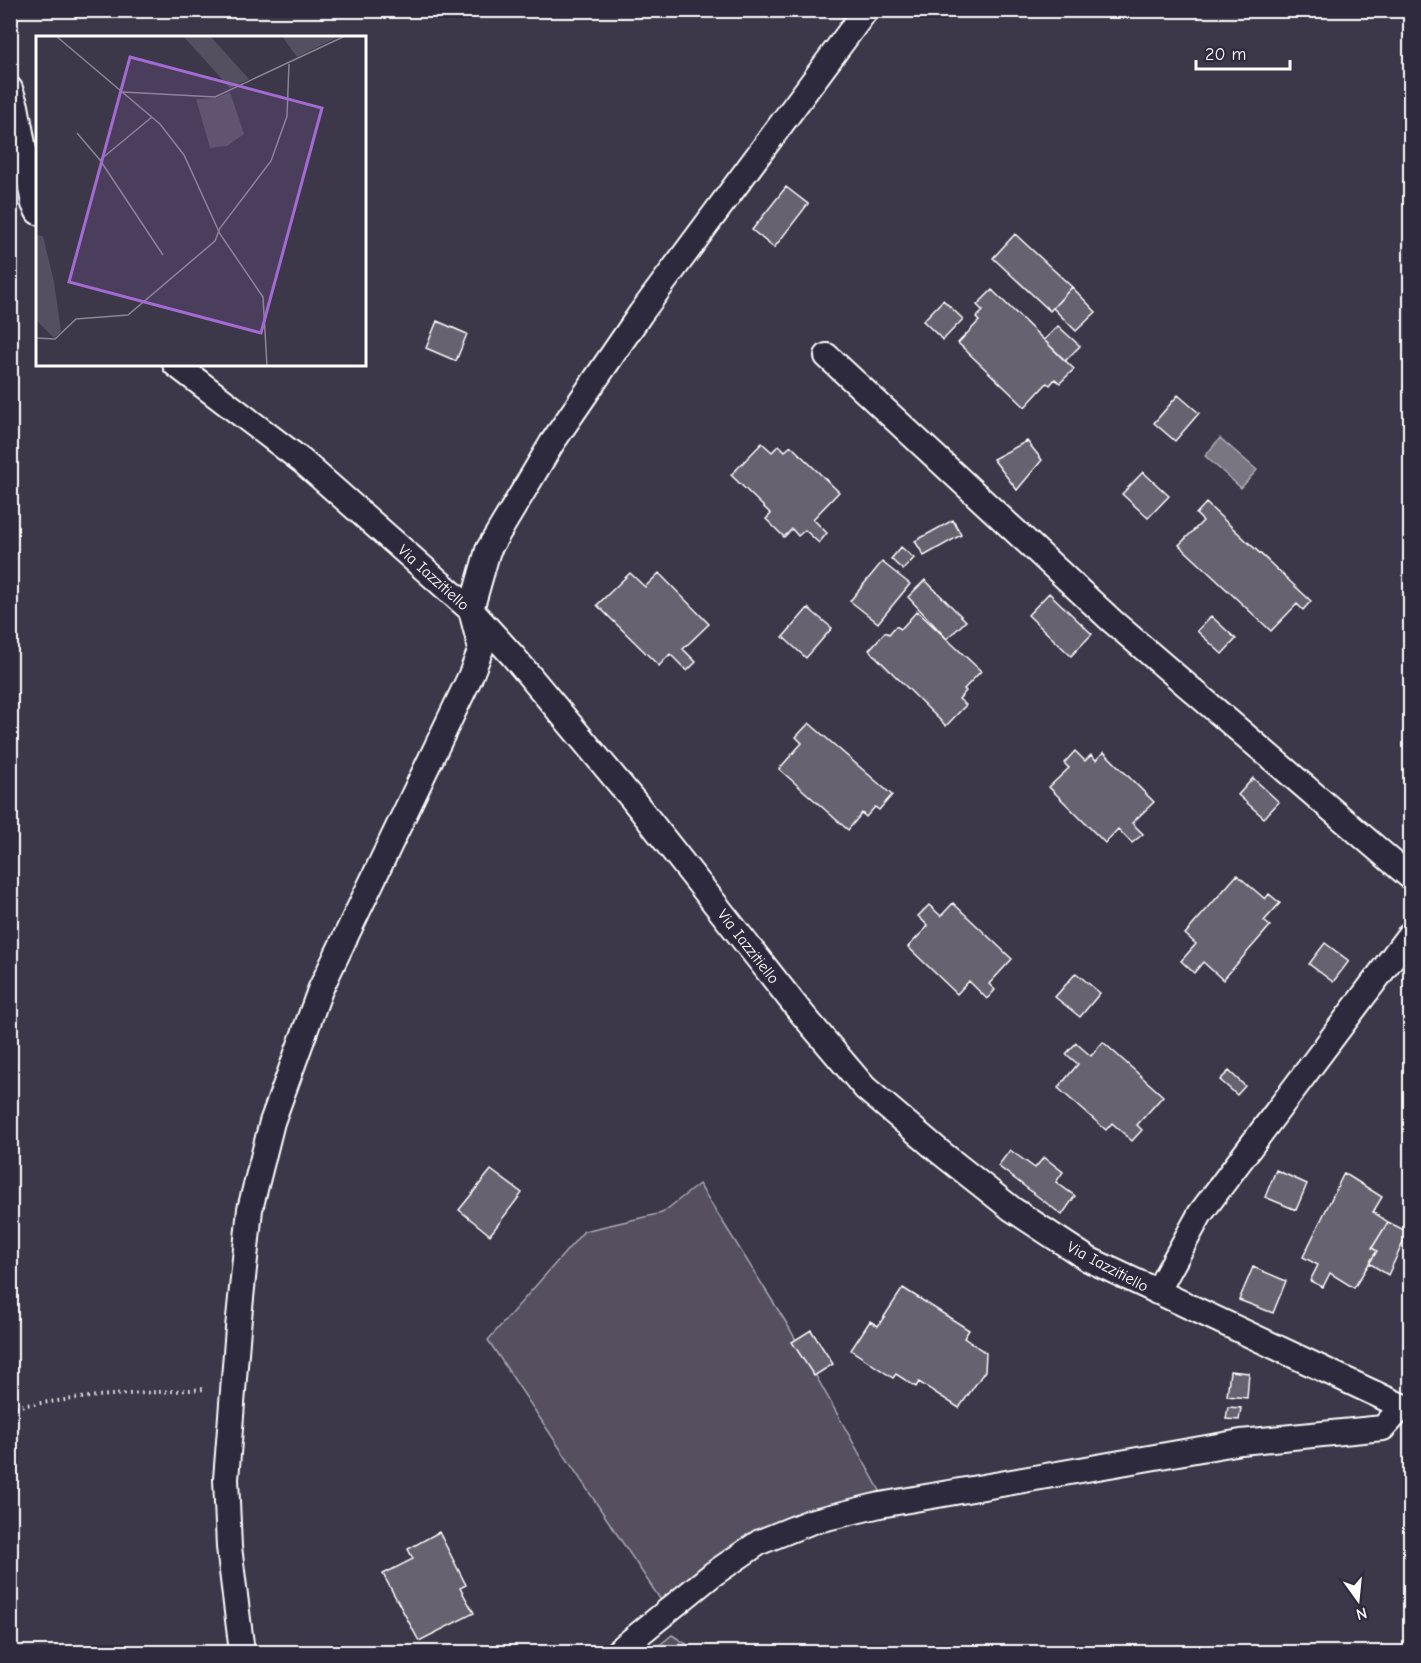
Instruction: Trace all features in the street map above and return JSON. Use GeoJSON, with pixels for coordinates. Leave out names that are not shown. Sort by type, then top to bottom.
{"type":"FeatureCollection","features":[{"type":"Feature","properties":{"kind":"street"},"geometry":{"type":"LineString","coordinates":[[242,1653],[229,1547],[226,1479],[249,1209],[272,1122],[320,990],[481,649],[471,610],[488,550],[552,443],[641,313],[866,10]]}},
{"type":"Feature","properties":{"kind":"street"},"geometry":{"type":"LineString","coordinates":[[10,89],[16,106],[36,208]]}},
{"type":"Feature","properties":{"kind":"street"},"geometry":{"type":"LineString","coordinates":[[827,356],[1112,621],[1410,878]]}},
{"type":"Feature","properties":{"kind":"street","name":"Via Iazzitiello"},"geometry":{"type":"LineString","coordinates":[[178,366],[302,461],[471,610],[634,801],[798,1010],[865,1088],[940,1152],[1012,1209],[1088,1259],[1407,1408]]}},
{"type":"Feature","properties":{"kind":"street"},"geometry":{"type":"LineString","coordinates":[[1157,1292],[1200,1214],[1410,934]]}},
{"type":"Feature","properties":{"kind":"street"},"geometry":{"type":"LineString","coordinates":[[617,1653],[713,1574],[760,1542],[810,1522],[880,1505],[1240,1442],[1383,1428],[1407,1408]]}},
{"type":"Feature","properties":{"kind":"path"},"geometry":{"type":"LineString","coordinates":[[10,1407],[97,1396],[233,1387]]}},
{"type":"Feature","properties":{"kind":"shaded area"},"geometry":{"type":"Polygon","coordinates":[[[1220,438],[1257,470],[1241,488],[1205,456],[1220,438]]]}},
{"type":"Feature","properties":{"kind":"shaded area"},"geometry":{"type":"Polygon","coordinates":[[[699,1184],[787,1324],[884,1498],[788,1519],[664,1605],[488,1340],[584,1231],[662,1213],[699,1184]]]}},
{"type":"Feature","properties":{"kind":"shaded area"},"geometry":{"type":"Polygon","coordinates":[[[672,1635],[699,1652],[651,1652],[672,1635]]]}},
{"type":"Feature","properties":{"kind":"building"},"geometry":{"type":"Polygon","coordinates":[[[786,187],[808,204],[774,248],[752,230],[786,187]]]}},
{"type":"Feature","properties":{"kind":"building"},"geometry":{"type":"Polygon","coordinates":[[[1015,234],[1072,287],[1050,311],[993,258],[1015,234]]]}},
{"type":"Feature","properties":{"kind":"building"},"geometry":{"type":"Polygon","coordinates":[[[1072,287],[1096,312],[1076,331],[1053,308],[1072,287]]]}},
{"type":"Feature","properties":{"kind":"building"},"geometry":{"type":"Polygon","coordinates":[[[992,290],[1074,369],[1060,383],[1055,379],[1050,385],[1047,383],[1025,407],[958,343],[979,321],[976,318],[983,311],[977,305],[992,290]]]}},
{"type":"Feature","properties":{"kind":"building"},"geometry":{"type":"Polygon","coordinates":[[[943,300],[963,319],[943,340],[923,321],[943,300]]]}},
{"type":"Feature","properties":{"kind":"building"},"geometry":{"type":"Polygon","coordinates":[[[437,321],[467,334],[456,361],[426,348],[437,321]]]}},
{"type":"Feature","properties":{"kind":"building"},"geometry":{"type":"Polygon","coordinates":[[[1058,326],[1080,346],[1065,361],[1044,340],[1058,326]]]}},
{"type":"Feature","properties":{"kind":"building"},"geometry":{"type":"Polygon","coordinates":[[[1178,395],[1199,413],[1175,441],[1154,423],[1178,395]]]}},
{"type":"Feature","properties":{"kind":"building"},"geometry":{"type":"Polygon","coordinates":[[[1027,441],[1042,460],[1017,490],[993,459],[1027,441]]]}},
{"type":"Feature","properties":{"kind":"building"},"geometry":{"type":"Polygon","coordinates":[[[762,443],[772,452],[779,445],[785,451],[791,446],[839,492],[813,519],[827,533],[819,543],[805,530],[798,536],[792,529],[784,537],[766,519],[771,514],[731,475],[762,443]]]}},
{"type":"Feature","properties":{"kind":"building"},"geometry":{"type":"Polygon","coordinates":[[[1143,472],[1169,496],[1148,518],[1122,494],[1143,472]]]}},
{"type":"Feature","properties":{"kind":"building"},"geometry":{"type":"Polygon","coordinates":[[[1206,503],[1311,601],[1303,610],[1297,604],[1271,631],[1179,545],[1203,521],[1196,514],[1206,503]]]}},
{"type":"Feature","properties":{"kind":"building"},"geometry":{"type":"Polygon","coordinates":[[[953,520],[961,535],[924,556],[915,541],[953,520]]]}},
{"type":"Feature","properties":{"kind":"building"},"geometry":{"type":"Polygon","coordinates":[[[901,547],[914,558],[903,570],[891,559],[901,547]]]}},
{"type":"Feature","properties":{"kind":"building"},"geometry":{"type":"Polygon","coordinates":[[[882,562],[910,584],[878,623],[850,601],[882,562]]]}},
{"type":"Feature","properties":{"kind":"building"},"geometry":{"type":"Polygon","coordinates":[[[630,573],[645,587],[659,573],[709,624],[683,649],[696,662],[687,671],[670,654],[659,666],[597,605],[630,573]]]}},
{"type":"Feature","properties":{"kind":"building"},"geometry":{"type":"Polygon","coordinates":[[[925,580],[966,621],[947,639],[908,597],[925,580]]]}},
{"type":"Feature","properties":{"kind":"building"},"geometry":{"type":"Polygon","coordinates":[[[1049,593],[1092,634],[1071,656],[1028,615],[1049,593]]]}},
{"type":"Feature","properties":{"kind":"building"},"geometry":{"type":"Polygon","coordinates":[[[808,608],[832,628],[806,658],[783,637],[808,608]]]}},
{"type":"Feature","properties":{"kind":"building"},"geometry":{"type":"Polygon","coordinates":[[[917,611],[981,671],[964,689],[966,691],[959,699],[966,705],[946,726],[869,650],[885,632],[889,634],[896,626],[901,629],[917,611]]]}},
{"type":"Feature","properties":{"kind":"building"},"geometry":{"type":"Polygon","coordinates":[[[1211,616],[1236,639],[1222,654],[1197,631],[1211,616]]]}},
{"type":"Feature","properties":{"kind":"building"},"geometry":{"type":"Polygon","coordinates":[[[809,723],[892,795],[879,810],[875,807],[866,817],[862,813],[848,830],[779,769],[802,743],[796,737],[809,723]]]}},
{"type":"Feature","properties":{"kind":"building"},"geometry":{"type":"Polygon","coordinates":[[[1075,751],[1085,761],[1091,755],[1096,760],[1104,752],[1154,802],[1132,823],[1143,834],[1132,843],[1118,829],[1105,843],[1049,787],[1069,768],[1064,763],[1075,751]]]}},
{"type":"Feature","properties":{"kind":"building"},"geometry":{"type":"Polygon","coordinates":[[[1253,778],[1279,802],[1264,818],[1238,795],[1253,778]]]}},
{"type":"Feature","properties":{"kind":"building"},"geometry":{"type":"Polygon","coordinates":[[[1237,875],[1265,899],[1269,894],[1280,903],[1264,921],[1270,926],[1223,980],[1203,962],[1194,973],[1181,961],[1196,944],[1185,934],[1237,875]]]}},
{"type":"Feature","properties":{"kind":"building"},"geometry":{"type":"Polygon","coordinates":[[[953,903],[1012,959],[989,984],[995,990],[987,999],[969,981],[957,994],[908,947],[928,926],[918,916],[929,905],[941,916],[953,903]]]}},
{"type":"Feature","properties":{"kind":"building"},"geometry":{"type":"Polygon","coordinates":[[[1325,943],[1349,961],[1333,982],[1309,964],[1325,943]]]}},
{"type":"Feature","properties":{"kind":"building"},"geometry":{"type":"Polygon","coordinates":[[[1076,973],[1100,993],[1080,1017],[1055,997],[1076,973]]]}},
{"type":"Feature","properties":{"kind":"building"},"geometry":{"type":"Polygon","coordinates":[[[1103,1042],[1163,1096],[1137,1125],[1142,1130],[1132,1141],[1112,1123],[1106,1130],[1058,1088],[1078,1064],[1066,1054],[1076,1043],[1091,1056],[1103,1042]]]}},
{"type":"Feature","properties":{"kind":"building"},"geometry":{"type":"Polygon","coordinates":[[[1229,1071],[1245,1086],[1237,1095],[1220,1080],[1229,1071]]]}},
{"type":"Feature","properties":{"kind":"building"},"geometry":{"type":"Polygon","coordinates":[[[1010,1150],[1035,1168],[1044,1157],[1063,1172],[1056,1182],[1075,1196],[1062,1215],[998,1166],[1010,1150]]]}},
{"type":"Feature","properties":{"kind":"building"},"geometry":{"type":"Polygon","coordinates":[[[491,1170],[522,1193],[490,1235],[459,1210],[491,1170]]]}},
{"type":"Feature","properties":{"kind":"building"},"geometry":{"type":"Polygon","coordinates":[[[1276,1170],[1307,1184],[1296,1210],[1265,1197],[1276,1170]]]}},
{"type":"Feature","properties":{"kind":"building"},"geometry":{"type":"Polygon","coordinates":[[[1344,1173],[1382,1197],[1373,1212],[1388,1222],[1372,1248],[1377,1251],[1354,1288],[1330,1273],[1323,1287],[1310,1281],[1318,1265],[1303,1257],[1344,1173]]]}},
{"type":"Feature","properties":{"kind":"building"},"geometry":{"type":"Polygon","coordinates":[[[1388,1222],[1408,1232],[1388,1275],[1369,1263],[1377,1251],[1372,1248],[1388,1222]]]}},
{"type":"Feature","properties":{"kind":"building"},"geometry":{"type":"Polygon","coordinates":[[[1253,1267],[1286,1281],[1273,1313],[1239,1300],[1253,1267]]]}},
{"type":"Feature","properties":{"kind":"building"},"geometry":{"type":"Polygon","coordinates":[[[903,1288],[969,1330],[964,1338],[986,1353],[985,1371],[959,1408],[919,1382],[916,1387],[896,1374],[893,1378],[851,1350],[870,1321],[878,1326],[903,1288]]]}},
{"type":"Feature","properties":{"kind":"building"},"geometry":{"type":"Polygon","coordinates":[[[811,1330],[833,1364],[814,1376],[792,1342],[811,1330]]]}},
{"type":"Feature","properties":{"kind":"building"},"geometry":{"type":"Polygon","coordinates":[[[1230,1371],[1249,1373],[1247,1398],[1227,1396],[1230,1371]]]}},
{"type":"Feature","properties":{"kind":"building"},"geometry":{"type":"Polygon","coordinates":[[[1228,1407],[1241,1408],[1239,1420],[1226,1419],[1228,1407]]]}},
{"type":"Feature","properties":{"kind":"building"},"geometry":{"type":"Polygon","coordinates":[[[439,1532],[466,1585],[460,1588],[474,1613],[419,1641],[383,1574],[413,1559],[408,1549],[439,1532]]]}}]}
